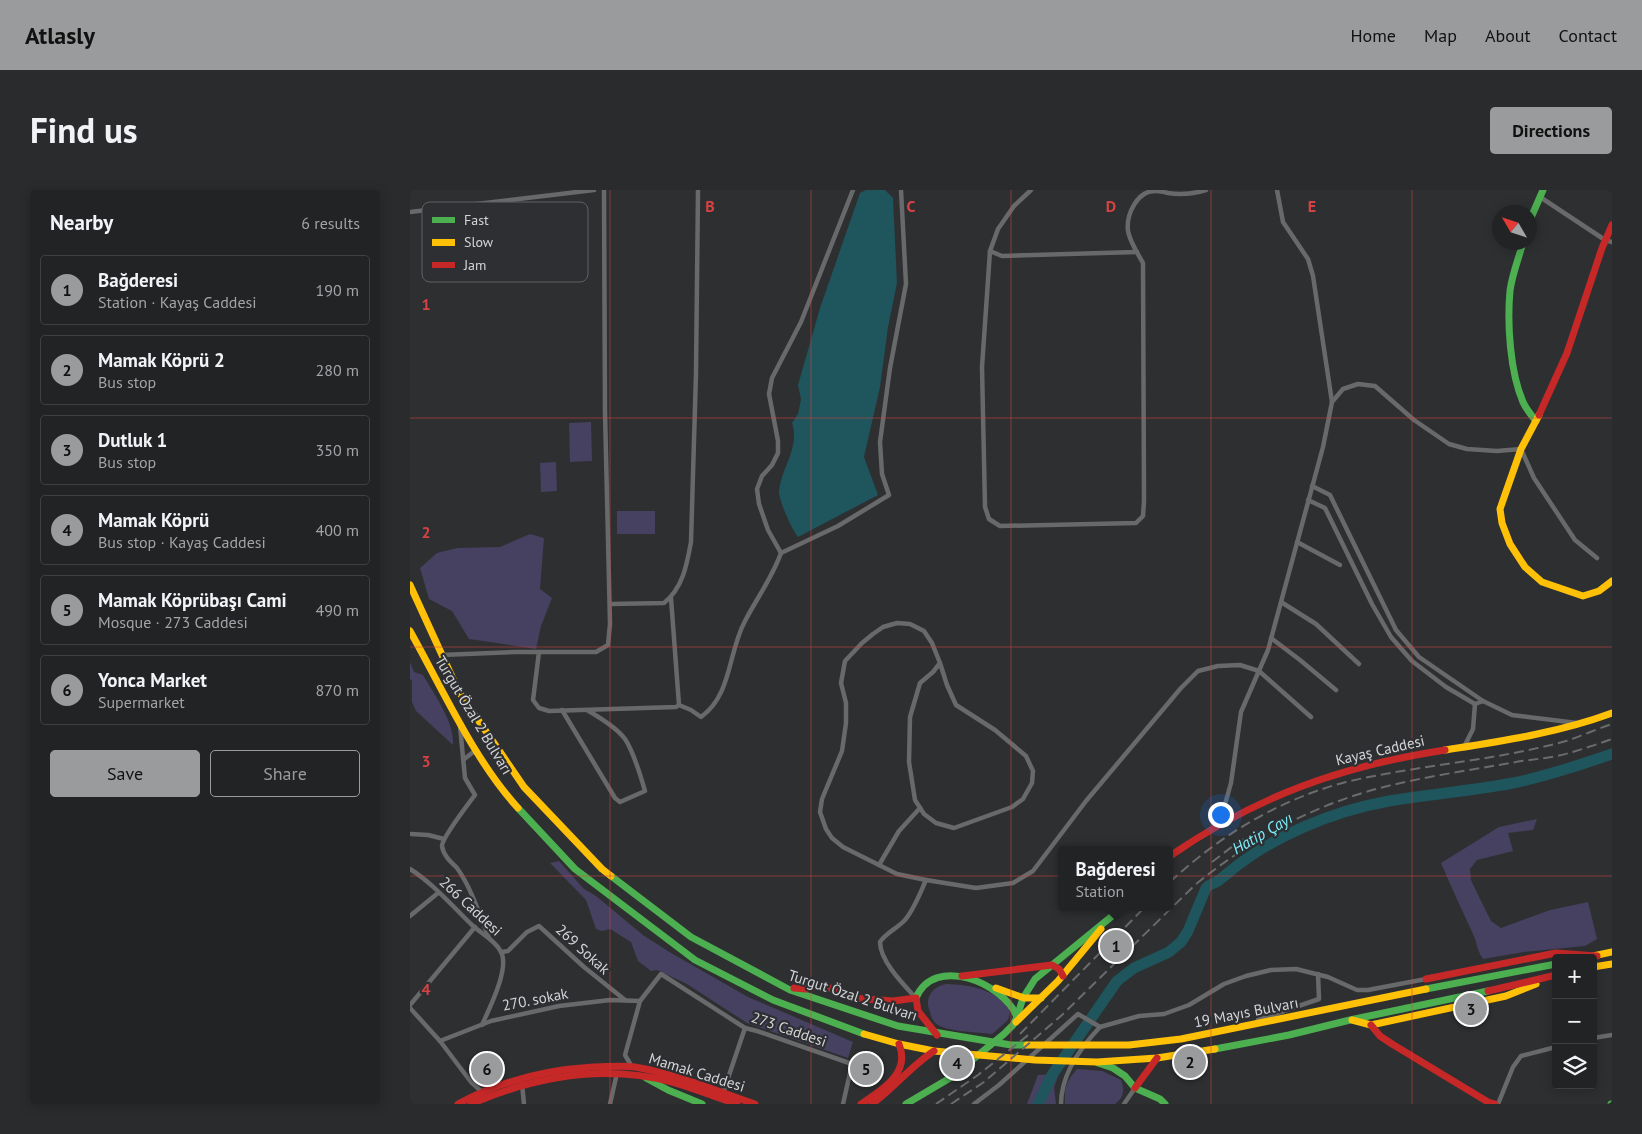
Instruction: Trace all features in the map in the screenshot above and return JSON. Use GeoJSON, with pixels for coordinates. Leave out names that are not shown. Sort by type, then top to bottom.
{"type":"FeatureCollection","features":[{"type":"Feature","properties":{"kind":"main road"},"geometry":{"type":"LineString","coordinates":[[1537,205],[1542,193]]}},
{"type":"Feature","properties":{"kind":"main road"},"geometry":{"type":"LineString","coordinates":[[1612,225],[1609,241],[1567,353],[1521,449],[1500,509],[1502,523],[1510,544],[1525,567],[1542,582],[1583,596],[1599,591],[1612,582]]}},
{"type":"Feature","properties":{"kind":"main road"},"geometry":{"type":"LineString","coordinates":[[1521,250],[1510,290],[1512,349],[1522,401],[1536,421]]}},
{"type":"Feature","properties":{"kind":"main road","name":"Turgut Özal 2 Bulvarı"},"geometry":{"type":"LineString","coordinates":[[410,585],[439,655],[470,711],[517,780],[569,839],[620,886],[658,915],[712,950],[783,988],[881,1021],[938,1035]]}},
{"type":"Feature","properties":{"kind":"main road","name":"Turgut Özal 2 Bulvarı"},"geometry":{"type":"LineString","coordinates":[[410,631],[476,750],[506,793],[576,869],[695,960],[773,1000],[859,1032],[899,1044],[954,1053]]}},
{"type":"Feature","properties":{"kind":"main road","name":"Kayaş Caddesi"},"geometry":{"type":"LineString","coordinates":[[1173,854],[1220,822],[1266,800],[1338,773],[1370,764],[1538,734],[1578,724],[1612,712]]}},
{"type":"Feature","properties":{"kind":"main road"},"geometry":{"type":"LineString","coordinates":[[906,1104],[950,1078],[1013,1025],[1063,976],[1115,911]]}},
{"type":"Feature","properties":{"kind":"main road"},"geometry":{"type":"LineString","coordinates":[[1013,1025],[1023,998],[1036,978],[1111,917]]}},
{"type":"Feature","properties":{"kind":"main road"},"geometry":{"type":"LineString","coordinates":[[1597,956],[1612,952]]}},
{"type":"Feature","properties":{"kind":"main road"},"geometry":{"type":"LineString","coordinates":[[1426,979],[1556,953],[1570,954]]}},
{"type":"Feature","properties":{"kind":"main road"},"geometry":{"type":"LineString","coordinates":[[1597,966],[1611,964]]}},
{"type":"Feature","properties":{"kind":"main road"},"geometry":{"type":"LineString","coordinates":[[956,977],[1052,965],[1059,968],[1063,976]]}},
{"type":"Feature","properties":{"kind":"main road","name":"19 Mayıs Bulvarı"},"geometry":{"type":"LineString","coordinates":[[938,1035],[1013,1045],[1056,1048],[1156,1042],[1233,1030],[1383,997],[1552,965]]}},
{"type":"Feature","properties":{"kind":"main road"},"geometry":{"type":"LineString","coordinates":[[938,1035],[918,1011],[916,998],[921,986],[930,979],[943,976],[956,977],[982,983],[1023,998],[1033,1000],[1042,998]]}},
{"type":"Feature","properties":{"kind":"main road","name":"19 Mayıs Bulvarı"},"geometry":{"type":"LineString","coordinates":[[954,1053],[1036,1060],[1097,1062],[1157,1058],[1289,1035],[1552,977]]}},
{"type":"Feature","properties":{"kind":"main road","name":"19 Mayıs Bulvarı"},"geometry":{"type":"LineString","coordinates":[[1350,1020],[1371,1025],[1506,996],[1552,978]]}},
{"type":"Feature","properties":{"kind":"main road"},"geometry":{"type":"LineString","coordinates":[[982,983],[1004,996],[1013,1005],[1017,1017]]}},
{"type":"Feature","properties":{"kind":"main road"},"geometry":{"type":"LineString","coordinates":[[783,988],[806,989],[818,986],[830,988],[853,998],[893,1002],[916,998]]}},
{"type":"Feature","properties":{"kind":"main road"},"geometry":{"type":"LineString","coordinates":[[1371,1025],[1380,1036],[1392,1044],[1497,1104]]}},
{"type":"Feature","properties":{"kind":"main road"},"geometry":{"type":"LineString","coordinates":[[861,1104],[888,1084],[900,1068],[904,1059],[904,1051],[899,1044]]}},
{"type":"Feature","properties":{"kind":"main road"},"geometry":{"type":"LineString","coordinates":[[872,1104],[892,1089],[919,1060],[934,1051]]}},
{"type":"Feature","properties":{"kind":"main road"},"geometry":{"type":"LineString","coordinates":[[1135,1088],[1157,1058]]}},
{"type":"Feature","properties":{"kind":"main road"},"geometry":{"type":"LineString","coordinates":[[1097,1062],[1113,1068],[1125,1076],[1135,1088],[1160,1099],[1165,1104]]}},
{"type":"Feature","properties":{"kind":"main road","name":"Mamak Caddesi"},"geometry":{"type":"LineString","coordinates":[[458,1104],[481,1091],[505,1082],[542,1074],[587,1068],[644,1073],[722,1093],[755,1104]]}},
{"type":"Feature","properties":{"kind":"main road","name":"Mamak Caddesi"},"geometry":{"type":"LineString","coordinates":[[471,1104],[507,1088],[522,1084],[567,1075],[631,1071]]}},
{"type":"Feature","properties":{"kind":"main road"},"geometry":{"type":"LineString","coordinates":[[644,1073],[668,1090],[701,1104]]}},
{"type":"Feature","properties":{"kind":"main road","name":"Mamak Caddesi"},"geometry":{"type":"LineString","coordinates":[[644,1073],[737,1104]]}},
{"type":"Feature","properties":{"kind":"street"},"geometry":{"type":"LineString","coordinates":[[494,202],[594,190]]}},
{"type":"Feature","properties":{"kind":"street"},"geometry":{"type":"LineString","coordinates":[[439,655],[596,652],[608,645],[610,604],[605,412],[604,190]]}},
{"type":"Feature","properties":{"kind":"street"},"geometry":{"type":"LineString","coordinates":[[610,604],[664,603],[671,598],[686,568],[691,542],[696,373],[698,190]]}},
{"type":"Feature","properties":{"kind":"street"},"geometry":{"type":"LineString","coordinates":[[781,553],[765,521],[759,504],[757,489],[762,476],[778,453],[778,441],[769,394],[772,378],[801,322],[854,190]]}},
{"type":"Feature","properties":{"kind":"street"},"geometry":{"type":"LineString","coordinates":[[539,652],[532,700],[539,708],[549,710],[587,710],[676,707],[679,705],[701,717],[715,705],[724,687],[735,645],[744,622],[775,570],[781,553],[838,526],[889,494],[882,474],[880,442],[890,368],[906,284],[901,190]]}},
{"type":"Feature","properties":{"kind":"street"},"geometry":{"type":"LineString","coordinates":[[1031,190],[1014,206],[998,229],[990,251],[982,367],[985,507],[989,519],[1000,526],[1136,523],[1143,516],[1143,264],[1128,232],[1130,213],[1136,202],[1146,192],[1156,190],[1195,194],[1206,190]]}},
{"type":"Feature","properties":{"kind":"street"},"geometry":{"type":"LineString","coordinates":[[1220,822],[1231,783],[1241,712],[1271,638],[1323,448],[1332,402],[1313,276],[1308,259],[1283,222],[1277,190]]}},
{"type":"Feature","properties":{"kind":"street"},"geometry":{"type":"LineString","coordinates":[[1542,193],[1609,241]]}},
{"type":"Feature","properties":{"kind":"street"},"geometry":{"type":"LineString","coordinates":[[990,251],[1002,256],[1137,252]]}},
{"type":"Feature","properties":{"kind":"street"},"geometry":{"type":"LineString","coordinates":[[1332,402],[1343,388],[1358,384],[1375,386],[1414,420],[1449,444],[1467,449],[1497,451],[1521,449],[1534,478],[1575,540],[1597,558]]}},
{"type":"Feature","properties":{"kind":"street"},"geometry":{"type":"LineString","coordinates":[[1312,486],[1330,495],[1396,630],[1419,657],[1483,701],[1512,715],[1578,724]]}},
{"type":"Feature","properties":{"kind":"street"},"geometry":{"type":"LineString","coordinates":[[1308,500],[1325,508],[1372,604],[1391,637],[1412,661],[1446,687],[1475,704]]}},
{"type":"Feature","properties":{"kind":"street"},"geometry":{"type":"LineString","coordinates":[[1297,542],[1340,565]]}},
{"type":"Feature","properties":{"kind":"street"},"geometry":{"type":"LineString","coordinates":[[671,598],[679,705]]}},
{"type":"Feature","properties":{"kind":"street"},"geometry":{"type":"LineString","coordinates":[[1281,602],[1316,624],[1360,664]]}},
{"type":"Feature","properties":{"kind":"street"},"geometry":{"type":"LineString","coordinates":[[940,663],[920,683],[910,717],[909,762],[915,800],[924,814],[936,823],[954,828],[1012,807],[1023,799],[1032,783],[1033,771],[1026,756],[995,730],[956,705],[947,685],[940,663],[932,643],[924,631],[910,624],[898,623],[883,627],[862,643],[845,661],[841,683],[846,703],[843,744],[822,799],[820,812],[826,829],[832,838],[843,847],[897,874],[976,888],[1013,882],[1033,871],[1093,794],[1181,688],[1198,671],[1218,666],[1240,665],[1259,671],[1311,717]]}},
{"type":"Feature","properties":{"kind":"street"},"geometry":{"type":"LineString","coordinates":[[1271,638],[1336,690]]}},
{"type":"Feature","properties":{"kind":"street"},"geometry":{"type":"LineString","coordinates":[[1475,704],[1483,701]]}},
{"type":"Feature","properties":{"kind":"street"},"geometry":{"type":"LineString","coordinates":[[1464,747],[1473,729],[1475,704]]}},
{"type":"Feature","properties":{"kind":"street"},"geometry":{"type":"LineString","coordinates":[[562,710],[615,798],[620,802],[645,792],[642,779],[624,739],[605,722],[587,710]]}},
{"type":"Feature","properties":{"kind":"street"},"geometry":{"type":"LineString","coordinates":[[460,720],[465,778],[475,795],[444,839],[442,846],[448,859],[458,870],[475,903],[489,938]]}},
{"type":"Feature","properties":{"kind":"street"},"geometry":{"type":"LineString","coordinates":[[463,760],[476,750]]}},
{"type":"Feature","properties":{"kind":"street"},"geometry":{"type":"LineString","coordinates":[[879,865],[899,831],[920,808]]}},
{"type":"Feature","properties":{"kind":"street"},"geometry":{"type":"LineString","coordinates":[[411,834],[428,835],[444,839]]}},
{"type":"Feature","properties":{"kind":"street","name":"266 Caddesi"},"geometry":{"type":"LineString","coordinates":[[410,869],[422,877],[502,952],[504,966],[493,1000],[482,1025]]}},
{"type":"Feature","properties":{"kind":"street"},"geometry":{"type":"LineString","coordinates":[[916,998],[898,978],[880,950],[880,942],[890,931],[904,921],[914,906],[926,880]]}},
{"type":"Feature","properties":{"kind":"street"},"geometry":{"type":"LineString","coordinates":[[410,916],[438,893]]}},
{"type":"Feature","properties":{"kind":"street","name":"269 Sokak"},"geometry":{"type":"LineString","coordinates":[[502,952],[508,951],[527,932],[539,926],[584,967],[625,1000]]}},
{"type":"Feature","properties":{"kind":"street"},"geometry":{"type":"LineString","coordinates":[[475,928],[410,1006],[471,1082],[481,1091]]}},
{"type":"Feature","properties":{"kind":"street"},"geometry":{"type":"LineString","coordinates":[[1061,1104],[1061,1090],[1067,1072],[1089,1037],[1100,1026],[1139,1016],[1164,1014],[1189,1005],[1224,984],[1246,976],[1271,970],[1296,969],[1328,977],[1357,990],[1368,990],[1426,979]]}},
{"type":"Feature","properties":{"kind":"street","name":"273 Caddesi"},"geometry":{"type":"LineString","coordinates":[[640,1001],[661,974],[745,1028],[852,1064],[842,1104]]}},
{"type":"Feature","properties":{"kind":"street"},"geometry":{"type":"LineString","coordinates":[[1233,1030],[1319,999],[1318,974]]}},
{"type":"Feature","properties":{"kind":"street","name":"270. sokak"},"geometry":{"type":"LineString","coordinates":[[440,1041],[482,1025],[559,1006],[610,1000],[640,1001]]}},
{"type":"Feature","properties":{"kind":"street"},"geometry":{"type":"LineString","coordinates":[[631,1071],[625,1055],[640,1001]]}},
{"type":"Feature","properties":{"kind":"street"},"geometry":{"type":"LineString","coordinates":[[974,1104],[999,1085],[1078,1014],[1100,1026]]}},
{"type":"Feature","properties":{"kind":"street"},"geometry":{"type":"LineString","coordinates":[[722,1093],[745,1028]]}},
{"type":"Feature","properties":{"kind":"street"},"geometry":{"type":"LineString","coordinates":[[1597,1037],[1612,1035]]}},
{"type":"Feature","properties":{"kind":"street"},"geometry":{"type":"LineString","coordinates":[[1497,1104],[1513,1066],[1522,1056],[1552,1048]]}},
{"type":"Feature","properties":{"kind":"street"},"geometry":{"type":"LineString","coordinates":[[610,1104],[617,1073]]}},
{"type":"Feature","properties":{"kind":"street"},"geometry":{"type":"LineString","coordinates":[[522,1084],[524,1104]]}},
{"type":"Feature","properties":{"kind":"street"},"geometry":{"type":"LineString","coordinates":[[1124,1104],[1135,1088]]}},
{"type":"Feature","properties":{"kind":"shaded area"},"geometry":{"type":"Polygon","coordinates":[[[591,422],[592,461],[570,462],[569,423],[591,422]]]}},
{"type":"Feature","properties":{"kind":"shaded area"},"geometry":{"type":"Polygon","coordinates":[[[556,462],[557,491],[541,492],[540,463],[556,462]]]}},
{"type":"Feature","properties":{"kind":"shaded area"},"geometry":{"type":"Polygon","coordinates":[[[617,511],[655,511],[655,534],[617,534],[617,511]]]}},
{"type":"Feature","properties":{"kind":"shaded area"},"geometry":{"type":"Polygon","coordinates":[[[530,534],[544,538],[540,589],[552,598],[541,626],[536,649],[469,639],[452,611],[429,599],[420,568],[437,553],[457,548],[500,547],[530,534]]]}},
{"type":"Feature","properties":{"kind":"shaded area"},"geometry":{"type":"Polygon","coordinates":[[[410,662],[414,672],[423,675],[443,709],[451,727],[453,745],[416,711],[412,702],[410,662]]]}},
{"type":"Feature","properties":{"kind":"shaded area"},"geometry":{"type":"Polygon","coordinates":[[[1537,819],[1533,830],[1508,833],[1513,851],[1477,860],[1470,869],[1471,880],[1491,921],[1501,928],[1550,910],[1588,902],[1597,939],[1585,946],[1524,952],[1483,959],[1441,863],[1499,827],[1537,819]]]}},
{"type":"Feature","properties":{"kind":"shaded area"},"geometry":{"type":"Polygon","coordinates":[[[559,861],[584,889],[596,896],[643,935],[671,953],[748,997],[853,1042],[848,1058],[747,1023],[687,984],[657,970],[651,971],[638,961],[631,942],[610,929],[602,931],[596,929],[586,900],[550,863],[559,861]]]}},
{"type":"Feature","properties":{"kind":"shaded area"},"geometry":{"type":"Polygon","coordinates":[[[947,984],[974,987],[991,993],[1005,1004],[1010,1012],[1008,1020],[992,1034],[957,1030],[938,1025],[931,1016],[928,999],[930,994],[939,986],[947,984]]]}},
{"type":"Feature","properties":{"kind":"shaded area"},"geometry":{"type":"Polygon","coordinates":[[[1077,1069],[1102,1071],[1121,1080],[1123,1087],[1122,1096],[1115,1104],[1065,1104],[1066,1085],[1077,1069]]]}},
{"type":"Feature","properties":{"kind":"shaded area"},"geometry":{"type":"Polygon","coordinates":[[[1059,1074],[1054,1087],[1056,1104],[1027,1104],[1038,1075],[1059,1074]]]}},
{"type":"Feature","properties":{"kind":"water"},"geometry":{"type":"Polygon","coordinates":[[[866,190],[885,190],[893,198],[897,283],[888,327],[880,387],[864,457],[878,495],[798,537],[786,514],[779,490],[794,440],[792,423],[798,414],[801,399],[798,385],[820,308],[860,193],[866,190]]]}},
{"type":"Feature","properties":{"kind":"waterway","name":"Hatip Çayı"},"geometry":{"type":"LineString","coordinates":[[1038,1104],[1052,1075],[1117,981],[1134,968],[1169,952],[1181,942],[1188,931],[1206,888],[1264,848],[1325,818],[1368,805],[1513,783],[1551,774],[1612,754]]}},
{"type":"Feature","properties":{"kind":"railway"},"geometry":{"type":"LineString","coordinates":[[1173,879],[1209,849],[1252,821],[1274,809],[1321,789],[1373,776],[1539,748],[1566,741],[1612,724]]}},
{"type":"Feature","properties":{"kind":"railway"},"geometry":{"type":"LineString","coordinates":[[1173,906],[1196,884],[1231,857],[1308,813],[1350,797],[1391,785],[1432,776],[1556,756],[1612,739]]}},
{"type":"Feature","properties":{"kind":"railway"},"geometry":{"type":"LineString","coordinates":[[1212,862],[1233,846],[1261,829]]}},
{"type":"Feature","properties":{"kind":"railway"},"geometry":{"type":"LineString","coordinates":[[1020,1034],[1141,911]]}},
{"type":"Feature","properties":{"kind":"railway"},"geometry":{"type":"LineString","coordinates":[[951,1104],[984,1082],[1062,1015],[1168,911]]}},
{"type":"Feature","properties":{"kind":"railway"},"geometry":{"type":"LineString","coordinates":[[936,1104],[978,1075],[1032,1032]]}},
{"type":"Feature","properties":{"kind":"traffic: fast"},"geometry":{"type":"LineString","coordinates":[[1536,205],[1543,190]]}},
{"type":"Feature","properties":{"kind":"traffic: fast"},"geometry":{"type":"LineString","coordinates":[[1521,250],[1510,291],[1510,347],[1515,376],[1523,402],[1536,421]]}},
{"type":"Feature","properties":{"kind":"traffic: fast"},"geometry":{"type":"LineString","coordinates":[[518,808],[575,869],[695,960],[773,1000],[864,1034]]}},
{"type":"Feature","properties":{"kind":"traffic: fast"},"geometry":{"type":"LineString","coordinates":[[611,876],[691,937],[790,990],[898,1026],[1011,1045],[1027,1045]]}},
{"type":"Feature","properties":{"kind":"traffic: fast"},"geometry":{"type":"LineString","coordinates":[[1017,1017],[1023,998],[1035,979],[1111,917],[1115,911]]}},
{"type":"Feature","properties":{"kind":"traffic: fast"},"geometry":{"type":"LineString","coordinates":[[1426,989],[1552,965]]}},
{"type":"Feature","properties":{"kind":"traffic: fast"},"geometry":{"type":"LineString","coordinates":[[906,1104],[950,1078],[1004,1034],[1013,1025],[1017,1017],[1010,1005],[998,994],[984,984],[968,978],[952,976],[938,978],[925,985],[916,998]]}},
{"type":"Feature","properties":{"kind":"traffic: fast"},"geometry":{"type":"LineString","coordinates":[[1215,1049],[1289,1035],[1488,991]]}},
{"type":"Feature","properties":{"kind":"traffic: fast"},"geometry":{"type":"LineString","coordinates":[[1098,1063],[1113,1068],[1125,1076],[1135,1088],[1160,1099],[1165,1104]]}},
{"type":"Feature","properties":{"kind":"traffic: fast"},"geometry":{"type":"LineString","coordinates":[[646,1078],[668,1090],[702,1104]]}},
{"type":"Feature","properties":{"kind":"traffic: slow"},"geometry":{"type":"LineString","coordinates":[[1539,415],[1521,449],[1500,509],[1502,523],[1510,544],[1525,567],[1542,582],[1583,596],[1599,591],[1612,581]]}},
{"type":"Feature","properties":{"kind":"traffic: slow"},"geometry":{"type":"LineString","coordinates":[[410,585],[459,692],[524,787],[602,869],[611,876]]}},
{"type":"Feature","properties":{"kind":"traffic: slow"},"geometry":{"type":"LineString","coordinates":[[410,631],[473,746],[502,789],[518,808]]}},
{"type":"Feature","properties":{"kind":"traffic: slow"},"geometry":{"type":"LineString","coordinates":[[1445,750],[1509,740],[1550,731],[1612,713]]}},
{"type":"Feature","properties":{"kind":"traffic: slow"},"geometry":{"type":"LineString","coordinates":[[1016,1022],[1058,981],[1101,929]]}},
{"type":"Feature","properties":{"kind":"traffic: slow"},"geometry":{"type":"LineString","coordinates":[[1597,955],[1612,952]]}},
{"type":"Feature","properties":{"kind":"traffic: slow"},"geometry":{"type":"LineString","coordinates":[[1597,966],[1612,964]]}},
{"type":"Feature","properties":{"kind":"traffic: slow"},"geometry":{"type":"LineString","coordinates":[[1352,1020],[1371,1025],[1506,996],[1536,984]]}},
{"type":"Feature","properties":{"kind":"traffic: slow"},"geometry":{"type":"LineString","coordinates":[[996,988],[1024,998],[1041,998]]}},
{"type":"Feature","properties":{"kind":"traffic: slow"},"geometry":{"type":"LineString","coordinates":[[1027,1045],[1129,1045],[1181,1039],[1426,989]]}},
{"type":"Feature","properties":{"kind":"traffic: slow"},"geometry":{"type":"LineString","coordinates":[[864,1034],[934,1051],[1035,1060],[1097,1062],[1157,1058],[1215,1049]]}},
{"type":"Feature","properties":{"kind":"traffic: jam"},"geometry":{"type":"LineString","coordinates":[[1539,415],[1567,353],[1602,248],[1612,225]]}},
{"type":"Feature","properties":{"kind":"traffic: jam"},"geometry":{"type":"LineString","coordinates":[[1173,854],[1235,816],[1301,786],[1370,765],[1445,750]]}},
{"type":"Feature","properties":{"kind":"traffic: jam"},"geometry":{"type":"LineString","coordinates":[[1426,979],[1556,953],[1570,954]]}},
{"type":"Feature","properties":{"kind":"traffic: jam"},"geometry":{"type":"LineString","coordinates":[[962,976],[1052,965],[1059,969],[1063,976]]}},
{"type":"Feature","properties":{"kind":"traffic: jam"},"geometry":{"type":"LineString","coordinates":[[1488,991],[1552,976]]}},
{"type":"Feature","properties":{"kind":"traffic: jam"},"geometry":{"type":"LineString","coordinates":[[794,988],[806,989],[818,986],[830,988],[853,998],[893,1001],[916,998],[918,1011],[937,1035]]}},
{"type":"Feature","properties":{"kind":"traffic: jam"},"geometry":{"type":"LineString","coordinates":[[1371,1025],[1380,1036],[1392,1044],[1488,1102],[1495,1104]]}},
{"type":"Feature","properties":{"kind":"traffic: jam"},"geometry":{"type":"LineString","coordinates":[[861,1104],[885,1087],[898,1072],[902,1054],[899,1044]]}},
{"type":"Feature","properties":{"kind":"traffic: jam"},"geometry":{"type":"LineString","coordinates":[[872,1104],[934,1051]]}},
{"type":"Feature","properties":{"kind":"traffic: jam"},"geometry":{"type":"LineString","coordinates":[[1135,1088],[1157,1058]]}},
{"type":"Feature","properties":{"kind":"traffic: jam"},"geometry":{"type":"LineString","coordinates":[[458,1104],[490,1089],[523,1078],[558,1071],[619,1066],[635,1067],[666,1074],[755,1104]]}},
{"type":"Feature","properties":{"kind":"traffic: jam"},"geometry":{"type":"LineString","coordinates":[[471,1104],[520,1086],[545,1080],[595,1074],[621,1074],[672,1082],[737,1104]]}},
{"type":"Feature","properties":{"kind":"place","name":"Bağderesi"},"geometry":{"type":"Point","coordinates":[1116,946]}},
{"type":"Feature","properties":{"kind":"place","name":"Dutluk 1"},"geometry":{"type":"Point","coordinates":[1471,1009]}},
{"type":"Feature","properties":{"kind":"place","name":"Mamak Köprü 2"},"geometry":{"type":"Point","coordinates":[1190,1062]}},
{"type":"Feature","properties":{"kind":"place","name":"Mamak Köprü"},"geometry":{"type":"Point","coordinates":[957,1063]}},
{"type":"Feature","properties":{"kind":"place","name":"Yonca Market"},"geometry":{"type":"Point","coordinates":[487,1069]}},
{"type":"Feature","properties":{"kind":"place","name":"Mamak Köprübaşı Cami"},"geometry":{"type":"Point","coordinates":[866,1069]}}]}
